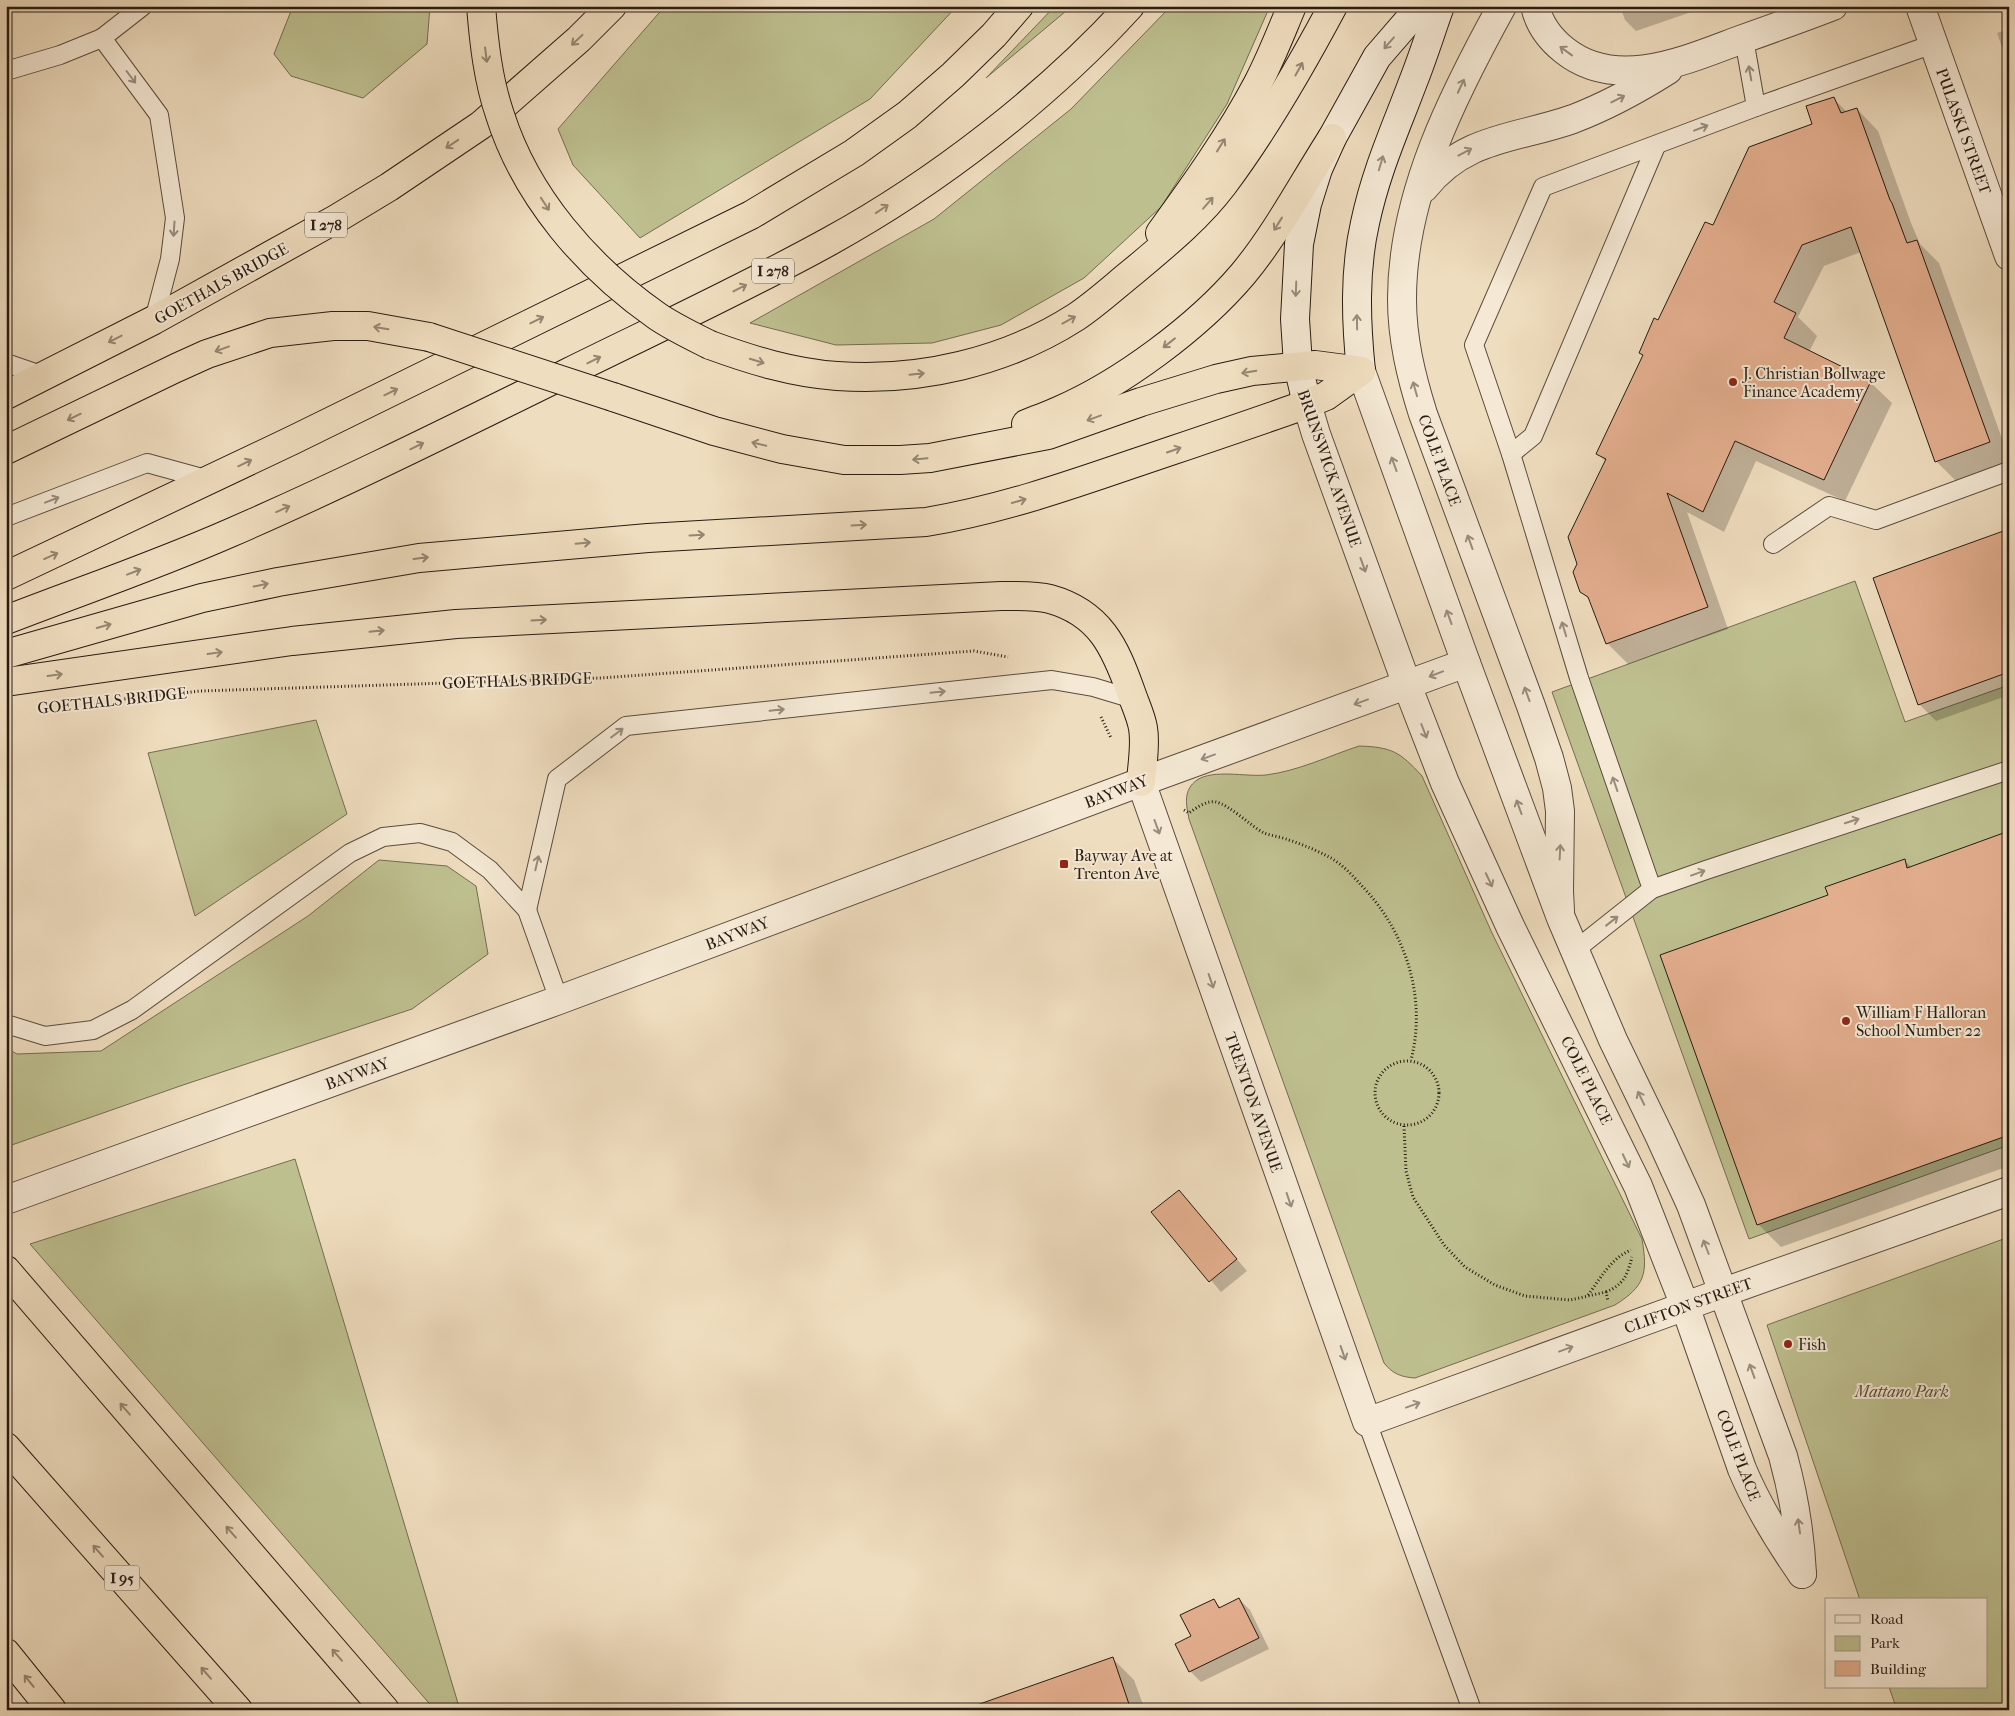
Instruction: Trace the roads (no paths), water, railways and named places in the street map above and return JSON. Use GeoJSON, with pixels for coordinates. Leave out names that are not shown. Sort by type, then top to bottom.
{"type":"FeatureCollection","features":[{"type":"Feature","properties":{"kind":"highway"},"geometry":{"type":"LineString","coordinates":[[481,6],[488,71],[500,116],[516,153],[534,186],[557,222],[581,250],[633,298],[658,316],[710,345],[770,365],[836,376],[898,376],[935,372],[1003,353],[1075,317],[1109,293],[1196,216],[1222,186],[1272,113],[1333,6]]}},
{"type":"Feature","properties":{"kind":"highway","name":"GOETHALS BRIDGE"},"geometry":{"type":"LineString","coordinates":[[6,395],[154,320],[336,219],[389,187],[481,125],[572,45],[612,6]]}},
{"type":"Feature","properties":{"kind":"highway"},"geometry":{"type":"LineString","coordinates":[[6,576],[751,216],[854,153],[907,115],[974,55],[1019,6]]}},
{"type":"Feature","properties":{"kind":"highway","name":"I 278"},"geometry":{"type":"LineString","coordinates":[[6,620],[229,534],[373,468],[698,309],[831,240],[875,214],[942,169],[1009,120],[1055,80],[1130,6]]}},
{"type":"Feature","properties":{"kind":"highway"},"geometry":{"type":"LineString","coordinates":[[1134,271],[1204,172],[1232,128],[1258,83],[1292,6]]}},
{"type":"Feature","properties":{"kind":"highway"},"geometry":{"type":"LineString","coordinates":[[968,451],[1088,396],[1155,354],[1186,329],[1216,303],[1243,274],[1264,246],[1332,138]]}},
{"type":"Feature","properties":{"kind":"highway"},"geometry":{"type":"LineString","coordinates":[[6,450],[176,368],[223,348],[270,333],[333,326],[368,326],[429,337],[714,431],[782,449],[844,460],[930,458],[1048,435],[1132,405],[1216,379],[1252,371],[1298,365],[1315,365],[1361,371]]}},
{"type":"Feature","properties":{"kind":"highway"},"geometry":{"type":"LineString","coordinates":[[6,654],[202,598],[278,582],[419,558],[648,538],[926,522],[958,516],[1041,495],[1307,404],[1326,396],[1361,371]]}},
{"type":"Feature","properties":{"kind":"highway"},"geometry":{"type":"LineString","coordinates":[[6,682],[292,641],[446,625],[1001,596],[1049,599],[1067,606],[1094,624],[1110,642],[1119,658],[1143,728],[1141,782]]}},
{"type":"Feature","properties":{"kind":"highway"},"geometry":{"type":"LineString","coordinates":[[6,1270],[378,1704]]}},
{"type":"Feature","properties":{"kind":"highway","name":"I 95"},"geometry":{"type":"LineString","coordinates":[[6,1446],[238,1710]]}},
{"type":"Feature","properties":{"kind":"highway"},"geometry":{"type":"LineString","coordinates":[[6,1653],[52,1710]]}},
{"type":"Feature","properties":{"kind":"street","name":"BRUNSWICK AVENUE"},"geometry":{"type":"LineString","coordinates":[[1407,685],[1316,434],[1298,365],[1295,319],[1299,244],[1318,168],[1332,138],[1377,57],[1421,6]]}},
{"type":"Feature","properties":{"kind":"street"},"geometry":{"type":"LineString","coordinates":[[1440,6],[1413,83],[1384,154],[1364,224],[1357,296],[1358,334],[1361,371],[1466,663]]}},
{"type":"Feature","properties":{"kind":"street","name":"COLE PLACE"},"geometry":{"type":"LineString","coordinates":[[1502,6],[1449,111],[1417,196],[1406,251],[1402,298],[1405,346],[1409,367],[1423,414],[1549,758],[1557,788],[1560,811],[1559,891],[1561,918]]}},
{"type":"Feature","properties":{"kind":"street"},"geometry":{"type":"LineString","coordinates":[[1535,6],[1544,29],[1555,43],[1569,54],[1586,63],[1605,69],[1626,70],[1646,69],[1680,62],[1833,6]]}},
{"type":"Feature","properties":{"kind":"street","name":"PULASKI STREET"},"geometry":{"type":"LineString","coordinates":[[1920,6],[2009,256]]}},
{"type":"Feature","properties":{"kind":"street"},"geometry":{"type":"LineString","coordinates":[[1417,196],[1445,165],[1462,154],[1478,146],[1571,119],[1598,109],[1638,88],[1680,62]]}},
{"type":"Feature","properties":{"kind":"street","name":"COLE PLACE"},"geometry":{"type":"LineString","coordinates":[[1407,685],[1445,783],[1483,868],[1638,1186],[1685,1306],[1742,1469],[1753,1495],[1802,1574],[1801,1538],[1788,1474],[1724,1292],[1675,1169],[1613,1040],[1574,951],[1466,663]]}},
{"type":"Feature","properties":{"kind":"street","name":"BAYWAY"},"geometry":{"type":"LineString","coordinates":[[6,1200],[558,1000],[1141,782],[1466,663]]}},
{"type":"Feature","properties":{"kind":"street","name":"TRENTON AVENUE"},"geometry":{"type":"LineString","coordinates":[[1141,782],[1367,1422]]}},
{"type":"Feature","properties":{"kind":"street","name":"CLIFTON STREET"},"geometry":{"type":"LineString","coordinates":[[1367,1422],[2009,1190]]}},
{"type":"Feature","properties":{"kind":"lane"},"geometry":{"type":"LineString","coordinates":[[6,71],[60,55],[102,38],[143,6]]}},
{"type":"Feature","properties":{"kind":"lane"},"geometry":{"type":"LineString","coordinates":[[102,38],[159,115],[175,218],[171,251],[154,320]]}},
{"type":"Feature","properties":{"kind":"lane"},"geometry":{"type":"LineString","coordinates":[[1744,39],[1756,107]]}},
{"type":"Feature","properties":{"kind":"lane"},"geometry":{"type":"LineString","coordinates":[[1652,889],[1579,678],[1511,454],[1474,345],[1543,187],[1756,107],[1933,44]]}},
{"type":"Feature","properties":{"kind":"lane"},"geometry":{"type":"LineString","coordinates":[[1511,454],[1533,436],[1656,146]]}},
{"type":"Feature","properties":{"kind":"lane"},"geometry":{"type":"LineString","coordinates":[[6,364],[44,376]]}},
{"type":"Feature","properties":{"kind":"lane"},"geometry":{"type":"LineString","coordinates":[[6,517],[147,463],[208,480]]}},
{"type":"Feature","properties":{"kind":"lane"},"geometry":{"type":"LineString","coordinates":[[1773,544],[1829,506],[1876,520],[2009,471]]}},
{"type":"Feature","properties":{"kind":"lane"},"geometry":{"type":"LineString","coordinates":[[527,910],[557,779],[626,726],[1052,680],[1093,687],[1133,699]]}},
{"type":"Feature","properties":{"kind":"lane"},"geometry":{"type":"LineString","coordinates":[[1574,951],[1652,889],[2009,770]]}},
{"type":"Feature","properties":{"kind":"lane"},"geometry":{"type":"LineString","coordinates":[[6,1024],[45,1036],[93,1030],[132,1010],[350,853],[383,837],[420,833],[452,842],[490,870],[527,910],[558,1000]]}},
{"type":"Feature","properties":{"kind":"lane"},"geometry":{"type":"LineString","coordinates":[[1367,1422],[1472,1710]]}},
{"type":"Feature","properties":{"kind":"place","name":"J. Christian Bollwage Finance Academy"},"geometry":{"type":"Point","coordinates":[1733,382]}},
{"type":"Feature","properties":{"kind":"place","name":"Bayway Ave at Trenton Ave"},"geometry":{"type":"Point","coordinates":[1064,864]}},
{"type":"Feature","properties":{"kind":"place","name":"William F Halloran School Number 22"},"geometry":{"type":"Point","coordinates":[1846,1021]}},
{"type":"Feature","properties":{"kind":"place","name":"Fish"},"geometry":{"type":"Point","coordinates":[1788,1344]}},
{"type":"Feature","properties":{"kind":"park label","name":"Mattano Park"},"geometry":{"type":"Point","coordinates":[1902,1391]}}]}
